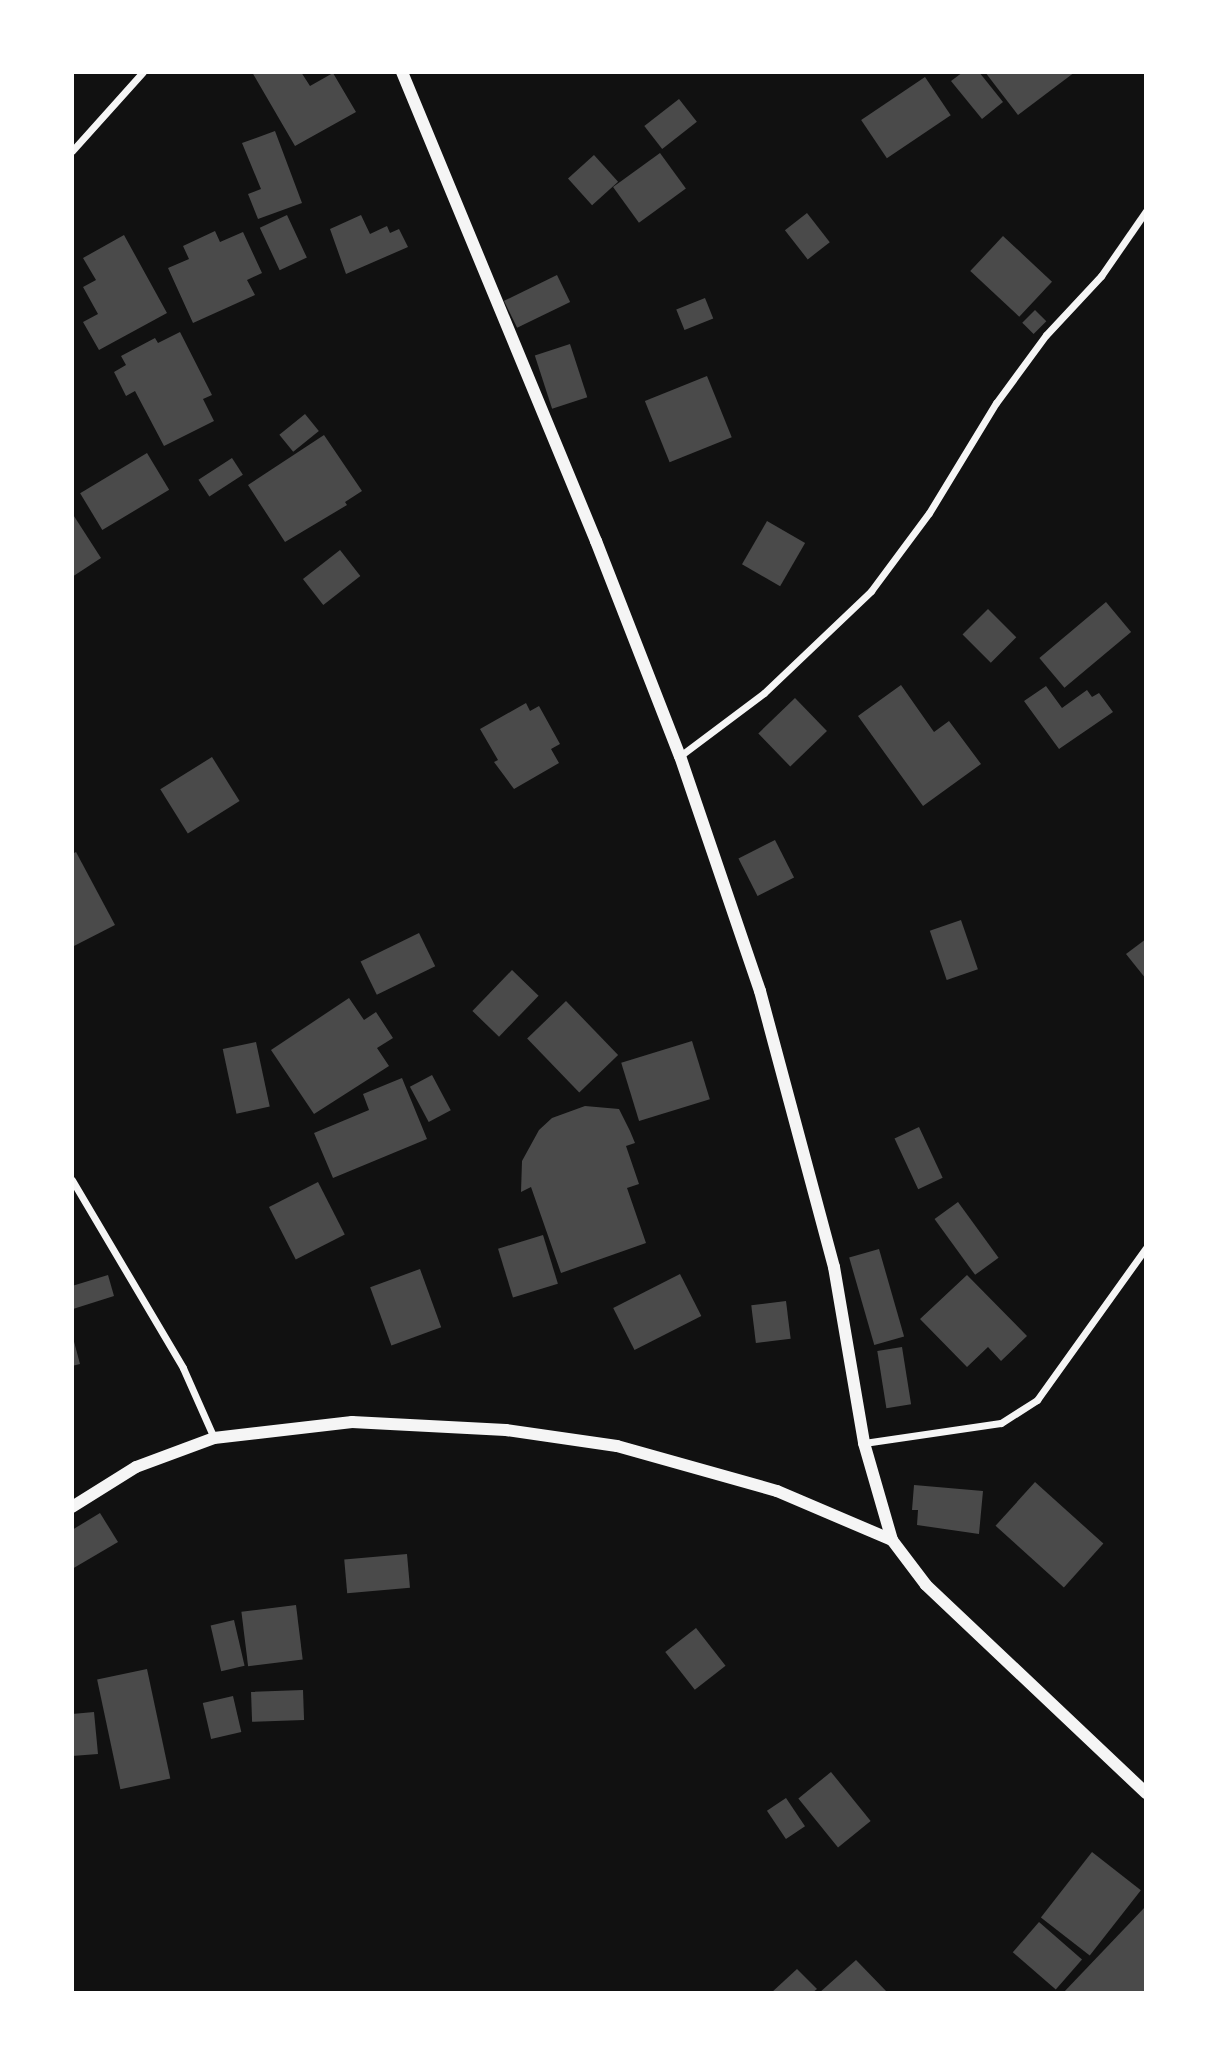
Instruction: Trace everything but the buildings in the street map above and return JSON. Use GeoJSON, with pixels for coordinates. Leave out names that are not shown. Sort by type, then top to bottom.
{"type":"FeatureCollection","features":[{"type":"Feature","properties":{"kind":"street"},"geometry":{"type":"LineString","coordinates":[[72,151],[143,72]]}},
{"type":"Feature","properties":{"kind":"street"},"geometry":{"type":"LineString","coordinates":[[402,72],[680,756],[760,991],[824,1227],[853,1366],[864,1443],[892,1541],[926,1585],[1146,1793]]}},
{"type":"Feature","properties":{"kind":"street"},"geometry":{"type":"LineString","coordinates":[[680,756],[764,693],[871,591],[929,513],[996,403],[1046,335],[1101,276],[1146,211]]}},
{"type":"Feature","properties":{"kind":"street"},"geometry":{"type":"LineString","coordinates":[[72,1180],[183,1367],[214,1438]]}},
{"type":"Feature","properties":{"kind":"street"},"geometry":{"type":"LineString","coordinates":[[864,1443],[1001,1423],[1037,1400],[1146,1248]]}},
{"type":"Feature","properties":{"kind":"street"},"geometry":{"type":"LineString","coordinates":[[72,1507],[136,1467],[214,1438],[352,1422],[506,1430],[617,1446],[777,1491],[892,1541]]}}]}
